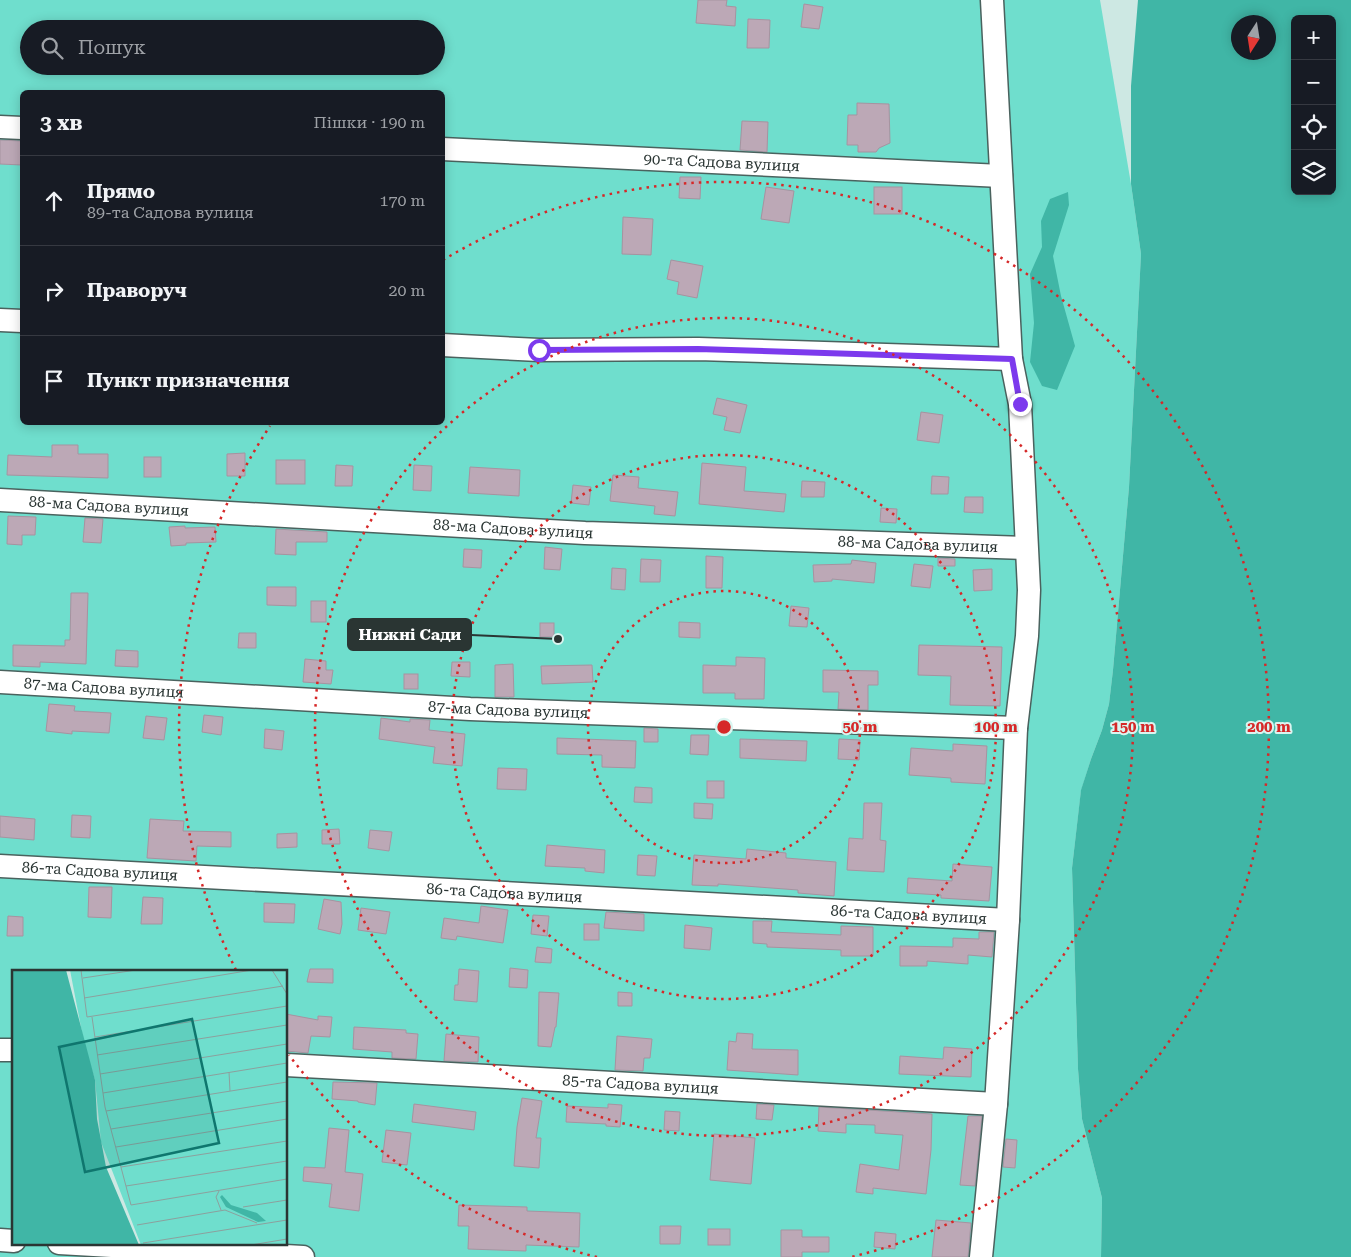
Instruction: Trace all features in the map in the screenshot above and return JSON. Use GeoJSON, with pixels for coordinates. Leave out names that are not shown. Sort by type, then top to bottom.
{"type":"FeatureCollection","features":[{"type":"Feature","properties":{"kind":"street"},"geometry":{"type":"LineString","coordinates":[[981,1257],[996,1104],[1008,920],[1016,728],[1027,636],[1029,590],[1020,404],[1012,359],[992,0]]}},
{"type":"Feature","properties":{"kind":"street"},"geometry":{"type":"LineString","coordinates":[[0,127],[20,128]]}},
{"type":"Feature","properties":{"kind":"street","name":"90-та Садова вулиця"},"geometry":{"type":"LineString","coordinates":[[445,149],[1001,176]]}},
{"type":"Feature","properties":{"kind":"street"},"geometry":{"type":"LineString","coordinates":[[0,320],[20,321]]}},
{"type":"Feature","properties":{"kind":"street"},"geometry":{"type":"LineString","coordinates":[[445,344],[539,350],[698,349],[1012,359]]}},
{"type":"Feature","properties":{"kind":"street","name":"88-ма Садова вулиця"},"geometry":{"type":"LineString","coordinates":[[0,500],[585,533],[1026,548]]}},
{"type":"Feature","properties":{"kind":"street","name":"87-ма Садова вулиця"},"geometry":{"type":"LineString","coordinates":[[0,682],[470,709],[1016,728]]}},
{"type":"Feature","properties":{"kind":"street","name":"86-та Садова вулиця"},"geometry":{"type":"LineString","coordinates":[[0,866],[1008,920]]}},
{"type":"Feature","properties":{"kind":"street","name":"85-та Садова вулиця"},"geometry":{"type":"LineString","coordinates":[[288,1065],[996,1104]]}},
{"type":"Feature","properties":{"kind":"street"},"geometry":{"type":"LineString","coordinates":[[76,1244],[303,1257]]}},
{"type":"Feature","properties":{"kind":"shaded area"},"geometry":{"type":"Polygon","coordinates":[[[0,0],[1100,0],[1141,254],[1129,487],[1113,670],[1109,704],[1081,791],[1072,868],[1078,1069],[1082,1119],[1102,1198],[1101,1257],[0,1257],[0,0]]]}},
{"type":"Feature","properties":{"kind":"shaded area"},"geometry":{"type":"Polygon","coordinates":[[[1138,0],[1351,0],[1351,1257],[1101,1257],[1102,1198],[1082,1119],[1078,1069],[1072,868],[1081,790],[1109,704],[1129,487],[1141,254],[1131,184],[1131,86],[1138,0]]]}},
{"type":"Feature","properties":{"kind":"shaded area"},"geometry":{"type":"Polygon","coordinates":[[[1068,192],[1069,205],[1053,256],[1061,296],[1075,346],[1057,390],[1042,386],[1030,362],[1034,323],[1030,274],[1042,247],[1041,221],[1050,199],[1068,192]]]}},
{"type":"Feature","properties":{"kind":"building"},"geometry":{"type":"Polygon","coordinates":[[[698,0],[727,0],[726,6],[736,7],[735,26],[696,23],[698,0]]]}},
{"type":"Feature","properties":{"kind":"building"},"geometry":{"type":"Polygon","coordinates":[[[804,4],[823,7],[819,29],[801,27],[804,4]]]}},
{"type":"Feature","properties":{"kind":"building"},"geometry":{"type":"Polygon","coordinates":[[[748,19],[770,20],[769,48],[747,48],[748,19]]]}},
{"type":"Feature","properties":{"kind":"building"},"geometry":{"type":"Polygon","coordinates":[[[857,103],[889,104],[890,143],[879,148],[876,152],[858,152],[858,145],[847,145],[848,115],[857,115],[857,103]]]}},
{"type":"Feature","properties":{"kind":"building"},"geometry":{"type":"Polygon","coordinates":[[[742,121],[768,122],[767,152],[740,150],[742,121]]]}},
{"type":"Feature","properties":{"kind":"building"},"geometry":{"type":"Polygon","coordinates":[[[0,140],[20,141],[20,165],[0,164],[0,140]]]}},
{"type":"Feature","properties":{"kind":"building"},"geometry":{"type":"Polygon","coordinates":[[[680,177],[701,177],[700,199],[679,198],[680,177]]]}},
{"type":"Feature","properties":{"kind":"building"},"geometry":{"type":"Polygon","coordinates":[[[766,187],[794,191],[789,223],[761,219],[766,187]]]}},
{"type":"Feature","properties":{"kind":"building"},"geometry":{"type":"Polygon","coordinates":[[[874,187],[902,187],[902,214],[874,214],[874,187]]]}},
{"type":"Feature","properties":{"kind":"building"},"geometry":{"type":"Polygon","coordinates":[[[623,217],[653,219],[651,255],[622,254],[623,217]]]}},
{"type":"Feature","properties":{"kind":"building"},"geometry":{"type":"Polygon","coordinates":[[[671,260],[703,266],[697,298],[677,294],[679,282],[667,279],[671,260]]]}},
{"type":"Feature","properties":{"kind":"building"},"geometry":{"type":"Polygon","coordinates":[[[717,398],[747,405],[740,433],[724,430],[727,417],[713,414],[717,398]]]}},
{"type":"Feature","properties":{"kind":"building"},"geometry":{"type":"Polygon","coordinates":[[[921,412],[943,415],[939,443],[917,440],[921,412]]]}},
{"type":"Feature","properties":{"kind":"building"},"geometry":{"type":"Polygon","coordinates":[[[52,445],[78,445],[78,454],[108,454],[108,478],[7,475],[8,455],[52,457],[52,445]]]}},
{"type":"Feature","properties":{"kind":"building"},"geometry":{"type":"Polygon","coordinates":[[[245,453],[245,476],[227,476],[227,454],[245,453]]]}},
{"type":"Feature","properties":{"kind":"building"},"geometry":{"type":"Polygon","coordinates":[[[144,457],[161,457],[161,477],[144,477],[144,457]]]}},
{"type":"Feature","properties":{"kind":"building"},"geometry":{"type":"Polygon","coordinates":[[[276,460],[305,460],[305,484],[276,484],[276,460]]]}},
{"type":"Feature","properties":{"kind":"building"},"geometry":{"type":"Polygon","coordinates":[[[702,463],[746,467],[744,491],[786,494],[784,512],[699,504],[702,463]]]}},
{"type":"Feature","properties":{"kind":"building"},"geometry":{"type":"Polygon","coordinates":[[[336,465],[353,466],[352,486],[335,486],[336,465]]]}},
{"type":"Feature","properties":{"kind":"building"},"geometry":{"type":"Polygon","coordinates":[[[414,465],[432,466],[431,491],[413,490],[414,465]]]}},
{"type":"Feature","properties":{"kind":"building"},"geometry":{"type":"Polygon","coordinates":[[[470,467],[520,470],[519,496],[468,493],[470,467]]]}},
{"type":"Feature","properties":{"kind":"building"},"geometry":{"type":"Polygon","coordinates":[[[613,475],[639,477],[638,488],[678,492],[675,516],[654,514],[655,506],[610,501],[613,475]]]}},
{"type":"Feature","properties":{"kind":"building"},"geometry":{"type":"Polygon","coordinates":[[[932,476],[949,477],[948,494],[931,494],[932,476]]]}},
{"type":"Feature","properties":{"kind":"building"},"geometry":{"type":"Polygon","coordinates":[[[802,481],[825,482],[824,497],[801,497],[802,481]]]}},
{"type":"Feature","properties":{"kind":"building"},"geometry":{"type":"Polygon","coordinates":[[[573,485],[591,487],[589,505],[571,503],[573,485]]]}},
{"type":"Feature","properties":{"kind":"building"},"geometry":{"type":"Polygon","coordinates":[[[965,497],[983,497],[983,513],[964,512],[965,497]]]}},
{"type":"Feature","properties":{"kind":"building"},"geometry":{"type":"Polygon","coordinates":[[[881,508],[897,509],[896,523],[880,522],[881,508]]]}},
{"type":"Feature","properties":{"kind":"building"},"geometry":{"type":"Polygon","coordinates":[[[8,516],[36,517],[35,535],[22,535],[22,545],[7,544],[8,516]]]}},
{"type":"Feature","properties":{"kind":"building"},"geometry":{"type":"Polygon","coordinates":[[[85,518],[103,519],[101,543],[83,542],[85,518]]]}},
{"type":"Feature","properties":{"kind":"building"},"geometry":{"type":"Polygon","coordinates":[[[185,526],[185,528],[215,527],[216,542],[186,543],[186,545],[171,546],[169,527],[185,526]]]}},
{"type":"Feature","properties":{"kind":"building"},"geometry":{"type":"Polygon","coordinates":[[[276,529],[327,532],[327,542],[296,542],[296,555],[275,554],[276,529]]]}},
{"type":"Feature","properties":{"kind":"building"},"geometry":{"type":"Polygon","coordinates":[[[545,547],[562,549],[560,570],[544,569],[545,547]]]}},
{"type":"Feature","properties":{"kind":"building"},"geometry":{"type":"Polygon","coordinates":[[[464,549],[482,550],[481,568],[463,567],[464,549]]]}},
{"type":"Feature","properties":{"kind":"building"},"geometry":{"type":"Polygon","coordinates":[[[706,556],[723,557],[722,588],[706,588],[706,556]]]}},
{"type":"Feature","properties":{"kind":"building"},"geometry":{"type":"Polygon","coordinates":[[[938,558],[955,559],[955,566],[938,566],[938,558]]]}},
{"type":"Feature","properties":{"kind":"building"},"geometry":{"type":"Polygon","coordinates":[[[641,559],[661,560],[660,582],[640,582],[641,559]]]}},
{"type":"Feature","properties":{"kind":"building"},"geometry":{"type":"Polygon","coordinates":[[[852,560],[876,563],[874,583],[832,579],[832,581],[814,582],[813,565],[851,564],[852,560]]]}},
{"type":"Feature","properties":{"kind":"building"},"geometry":{"type":"Polygon","coordinates":[[[914,564],[933,566],[930,588],[911,586],[914,564]]]}},
{"type":"Feature","properties":{"kind":"building"},"geometry":{"type":"Polygon","coordinates":[[[612,568],[626,569],[625,590],[611,589],[612,568]]]}},
{"type":"Feature","properties":{"kind":"building"},"geometry":{"type":"Polygon","coordinates":[[[992,569],[992,590],[974,591],[973,570],[992,569]]]}},
{"type":"Feature","properties":{"kind":"building"},"geometry":{"type":"Polygon","coordinates":[[[267,587],[296,587],[296,606],[267,605],[267,587]]]}},
{"type":"Feature","properties":{"kind":"building"},"geometry":{"type":"Polygon","coordinates":[[[71,593],[88,593],[86,664],[40,662],[40,667],[13,666],[13,645],[65,646],[65,640],[70,640],[71,593]]]}},
{"type":"Feature","properties":{"kind":"building"},"geometry":{"type":"Polygon","coordinates":[[[311,601],[326,601],[326,622],[311,622],[311,601]]]}},
{"type":"Feature","properties":{"kind":"building"},"geometry":{"type":"Polygon","coordinates":[[[791,606],[809,608],[807,627],[789,626],[791,606]]]}},
{"type":"Feature","properties":{"kind":"building"},"geometry":{"type":"Polygon","coordinates":[[[679,622],[700,623],[700,638],[679,637],[679,622]]]}},
{"type":"Feature","properties":{"kind":"building"},"geometry":{"type":"Polygon","coordinates":[[[540,623],[554,623],[554,637],[540,637],[540,623]]]}},
{"type":"Feature","properties":{"kind":"building"},"geometry":{"type":"Polygon","coordinates":[[[239,633],[256,633],[256,648],[238,648],[239,633]]]}},
{"type":"Feature","properties":{"kind":"building"},"geometry":{"type":"Polygon","coordinates":[[[919,645],[1002,647],[1000,706],[950,705],[951,676],[918,675],[919,645]]]}},
{"type":"Feature","properties":{"kind":"building"},"geometry":{"type":"Polygon","coordinates":[[[116,650],[138,651],[138,667],[115,666],[116,650]]]}},
{"type":"Feature","properties":{"kind":"building"},"geometry":{"type":"Polygon","coordinates":[[[736,657],[765,658],[764,699],[735,699],[735,693],[703,693],[703,665],[736,666],[736,657]]]}},
{"type":"Feature","properties":{"kind":"building"},"geometry":{"type":"Polygon","coordinates":[[[305,659],[326,661],[326,670],[333,670],[331,684],[303,682],[305,659]]]}},
{"type":"Feature","properties":{"kind":"building"},"geometry":{"type":"Polygon","coordinates":[[[452,662],[470,662],[470,677],[451,676],[452,662]]]}},
{"type":"Feature","properties":{"kind":"building"},"geometry":{"type":"Polygon","coordinates":[[[513,664],[514,697],[495,697],[495,665],[513,664]]]}},
{"type":"Feature","properties":{"kind":"building"},"geometry":{"type":"Polygon","coordinates":[[[592,665],[593,682],[542,684],[541,666],[592,665]]]}},
{"type":"Feature","properties":{"kind":"building"},"geometry":{"type":"Polygon","coordinates":[[[823,670],[878,671],[878,685],[868,685],[868,710],[838,709],[839,692],[823,692],[823,670]]]}},
{"type":"Feature","properties":{"kind":"building"},"geometry":{"type":"Polygon","coordinates":[[[404,674],[418,674],[418,689],[404,689],[404,674]]]}},
{"type":"Feature","properties":{"kind":"building"},"geometry":{"type":"Polygon","coordinates":[[[49,704],[75,706],[74,711],[111,713],[109,733],[72,731],[72,734],[46,731],[49,704]]]}},
{"type":"Feature","properties":{"kind":"building"},"geometry":{"type":"Polygon","coordinates":[[[204,715],[223,717],[221,735],[202,732],[204,715]]]}},
{"type":"Feature","properties":{"kind":"building"},"geometry":{"type":"Polygon","coordinates":[[[146,716],[167,718],[164,740],[143,738],[146,716]]]}},
{"type":"Feature","properties":{"kind":"building"},"geometry":{"type":"Polygon","coordinates":[[[381,718],[410,722],[410,719],[430,720],[429,730],[465,734],[462,766],[433,763],[435,747],[379,739],[381,718]]]}},
{"type":"Feature","properties":{"kind":"building"},"geometry":{"type":"Polygon","coordinates":[[[644,728],[658,729],[658,742],[644,742],[644,728]]]}},
{"type":"Feature","properties":{"kind":"building"},"geometry":{"type":"Polygon","coordinates":[[[265,729],[284,731],[282,750],[264,748],[265,729]]]}},
{"type":"Feature","properties":{"kind":"building"},"geometry":{"type":"Polygon","coordinates":[[[691,735],[709,735],[708,755],[690,754],[691,735]]]}},
{"type":"Feature","properties":{"kind":"building"},"geometry":{"type":"Polygon","coordinates":[[[557,738],[636,741],[635,768],[602,767],[602,755],[557,754],[557,738]]]}},
{"type":"Feature","properties":{"kind":"building"},"geometry":{"type":"Polygon","coordinates":[[[740,739],[807,741],[806,761],[740,758],[740,739]]]}},
{"type":"Feature","properties":{"kind":"building"},"geometry":{"type":"Polygon","coordinates":[[[839,739],[860,740],[859,760],[838,759],[839,739]]]}},
{"type":"Feature","properties":{"kind":"building"},"geometry":{"type":"Polygon","coordinates":[[[953,744],[987,746],[985,784],[951,782],[951,778],[909,775],[911,748],[953,751],[953,744]]]}},
{"type":"Feature","properties":{"kind":"building"},"geometry":{"type":"Polygon","coordinates":[[[498,768],[527,769],[526,790],[497,789],[498,768]]]}},
{"type":"Feature","properties":{"kind":"building"},"geometry":{"type":"Polygon","coordinates":[[[707,781],[724,781],[724,798],[707,798],[707,781]]]}},
{"type":"Feature","properties":{"kind":"building"},"geometry":{"type":"Polygon","coordinates":[[[635,787],[652,788],[652,803],[634,802],[635,787]]]}},
{"type":"Feature","properties":{"kind":"building"},"geometry":{"type":"Polygon","coordinates":[[[694,803],[713,804],[712,819],[694,818],[694,803]]]}},
{"type":"Feature","properties":{"kind":"building"},"geometry":{"type":"Polygon","coordinates":[[[864,803],[882,803],[880,840],[886,841],[884,872],[847,870],[849,838],[863,839],[864,803]]]}},
{"type":"Feature","properties":{"kind":"building"},"geometry":{"type":"Polygon","coordinates":[[[72,815],[91,816],[90,838],[71,837],[72,815]]]}},
{"type":"Feature","properties":{"kind":"building"},"geometry":{"type":"Polygon","coordinates":[[[0,816],[35,819],[34,840],[0,837],[0,816]]]}},
{"type":"Feature","properties":{"kind":"building"},"geometry":{"type":"Polygon","coordinates":[[[150,819],[184,821],[183,831],[231,832],[231,847],[197,846],[196,861],[147,858],[150,819]]]}},
{"type":"Feature","properties":{"kind":"building"},"geometry":{"type":"Polygon","coordinates":[[[339,829],[340,844],[322,844],[322,830],[339,829]]]}},
{"type":"Feature","properties":{"kind":"building"},"geometry":{"type":"Polygon","coordinates":[[[370,830],[392,832],[389,851],[368,848],[370,830]]]}},
{"type":"Feature","properties":{"kind":"building"},"geometry":{"type":"Polygon","coordinates":[[[297,833],[297,847],[277,848],[277,834],[297,833]]]}},
{"type":"Feature","properties":{"kind":"building"},"geometry":{"type":"Polygon","coordinates":[[[547,845],[605,850],[604,873],[585,871],[585,868],[545,866],[547,845]]]}},
{"type":"Feature","properties":{"kind":"building"},"geometry":{"type":"Polygon","coordinates":[[[747,849],[786,853],[786,858],[836,862],[834,896],[798,893],[798,890],[718,884],[718,886],[692,885],[694,855],[746,859],[747,849]]]}},
{"type":"Feature","properties":{"kind":"building"},"geometry":{"type":"Polygon","coordinates":[[[638,855],[657,856],[655,876],[637,875],[638,855]]]}},
{"type":"Feature","properties":{"kind":"building"},"geometry":{"type":"Polygon","coordinates":[[[953,864],[992,867],[989,901],[941,898],[941,895],[907,893],[908,878],[952,881],[953,864]]]}},
{"type":"Feature","properties":{"kind":"building"},"geometry":{"type":"Polygon","coordinates":[[[89,887],[112,887],[111,918],[88,917],[89,887]]]}},
{"type":"Feature","properties":{"kind":"building"},"geometry":{"type":"Polygon","coordinates":[[[143,897],[163,898],[162,924],[141,924],[143,897]]]}},
{"type":"Feature","properties":{"kind":"building"},"geometry":{"type":"Polygon","coordinates":[[[324,899],[341,902],[342,924],[340,934],[318,929],[324,899]]]}},
{"type":"Feature","properties":{"kind":"building"},"geometry":{"type":"Polygon","coordinates":[[[264,903],[295,904],[294,923],[264,922],[264,903]]]}},
{"type":"Feature","properties":{"kind":"building"},"geometry":{"type":"Polygon","coordinates":[[[481,906],[508,910],[503,943],[457,936],[456,940],[441,938],[444,918],[479,923],[481,906]]]}},
{"type":"Feature","properties":{"kind":"building"},"geometry":{"type":"Polygon","coordinates":[[[361,908],[390,912],[386,934],[358,930],[361,908]]]}},
{"type":"Feature","properties":{"kind":"building"},"geometry":{"type":"Polygon","coordinates":[[[606,912],[644,914],[644,931],[604,928],[606,912]]]}},
{"type":"Feature","properties":{"kind":"building"},"geometry":{"type":"Polygon","coordinates":[[[533,915],[549,916],[547,936],[531,934],[533,915]]]}},
{"type":"Feature","properties":{"kind":"building"},"geometry":{"type":"Polygon","coordinates":[[[8,916],[23,917],[23,936],[7,936],[8,916]]]}},
{"type":"Feature","properties":{"kind":"building"},"geometry":{"type":"Polygon","coordinates":[[[753,921],[772,921],[771,932],[841,935],[841,926],[873,927],[873,956],[841,956],[841,950],[767,947],[767,944],[753,943],[753,921]]]}},
{"type":"Feature","properties":{"kind":"building"},"geometry":{"type":"Polygon","coordinates":[[[584,924],[599,924],[599,940],[584,940],[584,924]]]}},
{"type":"Feature","properties":{"kind":"building"},"geometry":{"type":"Polygon","coordinates":[[[685,925],[712,928],[710,950],[684,948],[685,925]]]}},
{"type":"Feature","properties":{"kind":"building"},"geometry":{"type":"Polygon","coordinates":[[[979,932],[994,932],[992,957],[968,955],[968,964],[927,961],[927,966],[900,966],[900,946],[953,947],[953,938],[979,939],[979,932]]]}},
{"type":"Feature","properties":{"kind":"building"},"geometry":{"type":"Polygon","coordinates":[[[537,947],[552,949],[551,963],[535,962],[537,947]]]}},
{"type":"Feature","properties":{"kind":"building"},"geometry":{"type":"Polygon","coordinates":[[[510,968],[528,970],[527,988],[509,987],[510,968]]]}},
{"type":"Feature","properties":{"kind":"building"},"geometry":{"type":"Polygon","coordinates":[[[310,969],[333,969],[333,983],[307,982],[310,969]]]}},
{"type":"Feature","properties":{"kind":"building"},"geometry":{"type":"Polygon","coordinates":[[[459,969],[479,971],[477,1002],[454,1000],[455,985],[458,985],[459,969]]]}},
{"type":"Feature","properties":{"kind":"building"},"geometry":{"type":"Polygon","coordinates":[[[539,992],[559,993],[556,1027],[551,1047],[538,1046],[539,992]]]}},
{"type":"Feature","properties":{"kind":"building"},"geometry":{"type":"Polygon","coordinates":[[[618,992],[632,993],[632,1006],[618,1006],[618,992]]]}},
{"type":"Feature","properties":{"kind":"building"},"geometry":{"type":"Polygon","coordinates":[[[288,1014],[318,1020],[318,1016],[332,1017],[330,1037],[311,1036],[308,1053],[288,1051],[288,1014]]]}},
{"type":"Feature","properties":{"kind":"building"},"geometry":{"type":"Polygon","coordinates":[[[354,1027],[406,1030],[406,1033],[418,1034],[416,1059],[392,1058],[392,1052],[353,1049],[354,1027]]]}},
{"type":"Feature","properties":{"kind":"building"},"geometry":{"type":"Polygon","coordinates":[[[737,1033],[753,1034],[752,1049],[798,1050],[798,1075],[727,1070],[729,1041],[736,1042],[737,1033]]]}},
{"type":"Feature","properties":{"kind":"building"},"geometry":{"type":"Polygon","coordinates":[[[446,1034],[479,1037],[478,1062],[444,1061],[446,1034]]]}},
{"type":"Feature","properties":{"kind":"building"},"geometry":{"type":"Polygon","coordinates":[[[617,1036],[652,1039],[650,1058],[644,1058],[643,1071],[615,1070],[617,1036]]]}},
{"type":"Feature","properties":{"kind":"building"},"geometry":{"type":"Polygon","coordinates":[[[944,1047],[972,1049],[971,1077],[899,1074],[900,1056],[943,1059],[944,1047]]]}},
{"type":"Feature","properties":{"kind":"building"},"geometry":{"type":"Polygon","coordinates":[[[333,1082],[377,1083],[375,1105],[358,1101],[332,1099],[333,1082]]]}},
{"type":"Feature","properties":{"kind":"building"},"geometry":{"type":"Polygon","coordinates":[[[522,1098],[542,1101],[536,1138],[541,1138],[539,1168],[514,1166],[517,1127],[522,1098]]]}},
{"type":"Feature","properties":{"kind":"building"},"geometry":{"type":"Polygon","coordinates":[[[414,1104],[476,1112],[474,1130],[412,1122],[414,1104]]]}},
{"type":"Feature","properties":{"kind":"building"},"geometry":{"type":"Polygon","coordinates":[[[608,1104],[622,1105],[620,1127],[606,1126],[606,1124],[566,1122],[567,1106],[608,1108],[608,1104]]]}},
{"type":"Feature","properties":{"kind":"building"},"geometry":{"type":"Polygon","coordinates":[[[757,1104],[774,1105],[772,1120],[756,1119],[757,1104]]]}},
{"type":"Feature","properties":{"kind":"building"},"geometry":{"type":"Polygon","coordinates":[[[819,1107],[932,1114],[931,1150],[926,1194],[873,1188],[873,1194],[856,1192],[860,1164],[899,1170],[903,1135],[875,1133],[875,1125],[846,1124],[846,1133],[818,1131],[819,1107]]]}},
{"type":"Feature","properties":{"kind":"building"},"geometry":{"type":"Polygon","coordinates":[[[665,1111],[680,1112],[679,1131],[664,1130],[665,1111]]]}},
{"type":"Feature","properties":{"kind":"building"},"geometry":{"type":"Polygon","coordinates":[[[968,1116],[982,1116],[975,1186],[960,1185],[968,1116]]]}},
{"type":"Feature","properties":{"kind":"building"},"geometry":{"type":"Polygon","coordinates":[[[329,1128],[349,1130],[345,1172],[363,1174],[359,1211],[329,1207],[332,1184],[303,1181],[304,1167],[325,1168],[329,1128]]]}},
{"type":"Feature","properties":{"kind":"building"},"geometry":{"type":"Polygon","coordinates":[[[386,1130],[411,1133],[407,1165],[382,1162],[386,1130]]]}},
{"type":"Feature","properties":{"kind":"building"},"geometry":{"type":"Polygon","coordinates":[[[714,1134],[755,1138],[751,1184],[710,1180],[714,1134]]]}},
{"type":"Feature","properties":{"kind":"building"},"geometry":{"type":"Polygon","coordinates":[[[1006,1139],[1017,1140],[1015,1168],[1003,1167],[1006,1139]]]}},
{"type":"Feature","properties":{"kind":"building"},"geometry":{"type":"Polygon","coordinates":[[[459,1205],[527,1207],[527,1211],[580,1213],[579,1247],[526,1245],[526,1251],[468,1249],[469,1226],[458,1226],[459,1205]]]}},
{"type":"Feature","properties":{"kind":"building"},"geometry":{"type":"Polygon","coordinates":[[[936,1220],[971,1223],[968,1257],[932,1257],[936,1220]]]}},
{"type":"Feature","properties":{"kind":"building"},"geometry":{"type":"Polygon","coordinates":[[[660,1226],[681,1226],[680,1244],[660,1244],[660,1226]]]}},
{"type":"Feature","properties":{"kind":"building"},"geometry":{"type":"Polygon","coordinates":[[[708,1229],[730,1229],[730,1245],[708,1245],[708,1229]]]}},
{"type":"Feature","properties":{"kind":"building"},"geometry":{"type":"Polygon","coordinates":[[[781,1230],[802,1230],[802,1237],[829,1237],[829,1252],[802,1252],[802,1257],[781,1257],[781,1230]]]}},
{"type":"Feature","properties":{"kind":"building"},"geometry":{"type":"Polygon","coordinates":[[[875,1232],[896,1234],[895,1249],[874,1247],[875,1232]]]}},
{"type":"Feature","properties":{"kind":"place","name":"Нижні Сади"},"geometry":{"type":"Point","coordinates":[558,639]}},
{"type":"Feature","properties":{"kind":"route"},"geometry":{"type":"LineString","coordinates":[[539,350],[698,349],[1012,359],[1020,404]]}}]}
